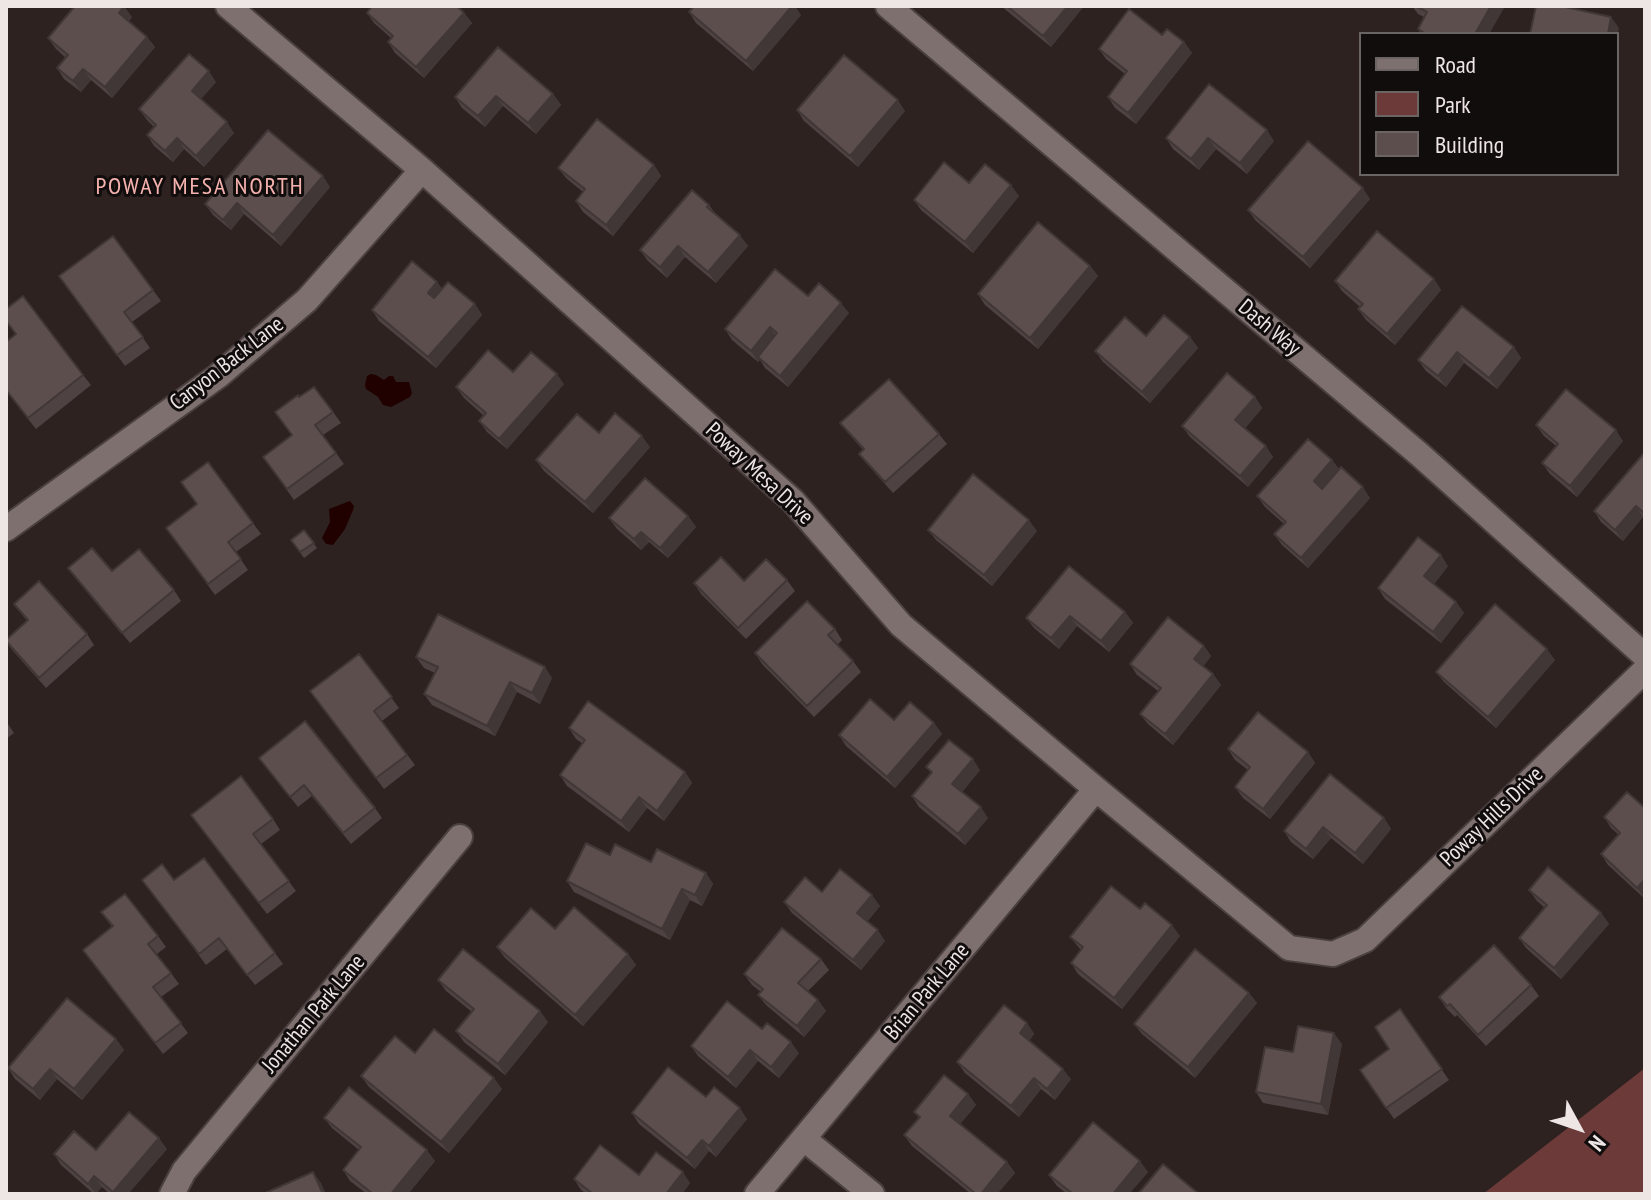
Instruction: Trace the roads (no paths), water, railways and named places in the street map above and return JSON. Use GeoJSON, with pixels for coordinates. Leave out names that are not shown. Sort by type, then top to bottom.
{"type":"FeatureCollection","features":[{"type":"Feature","properties":{"kind":"street","name":"Poway Mesa Drive"},"geometry":{"type":"LineString","coordinates":[[228,6],[422,170],[793,501],[901,625],[1289,948],[1333,954]]}},
{"type":"Feature","properties":{"kind":"street","name":"Dash Way"},"geometry":{"type":"LineString","coordinates":[[888,6],[1419,454],[1645,656]]}},
{"type":"Feature","properties":{"kind":"street","name":"Canyon Back Lane"},"geometry":{"type":"LineString","coordinates":[[6,529],[218,376],[307,300],[422,170]]}},
{"type":"Feature","properties":{"kind":"street","name":"Poway Hills Drive"},"geometry":{"type":"LineString","coordinates":[[1333,954],[1365,940],[1645,670]]}},
{"type":"Feature","properties":{"kind":"street","name":"Brian Park Lane"},"geometry":{"type":"LineString","coordinates":[[757,1194],[1096,789]]}},
{"type":"Feature","properties":{"kind":"street","name":"Jonathan Park Lane"},"geometry":{"type":"LineString","coordinates":[[172,1194],[184,1171],[460,837]]}},
{"type":"Feature","properties":{"kind":"street"},"geometry":{"type":"LineString","coordinates":[[804,1139],[872,1194]]}},
{"type":"Feature","properties":{"kind":"district","name":"POWAY MESA NORTH"},"geometry":{"type":"Point","coordinates":[200,187]}}]}
